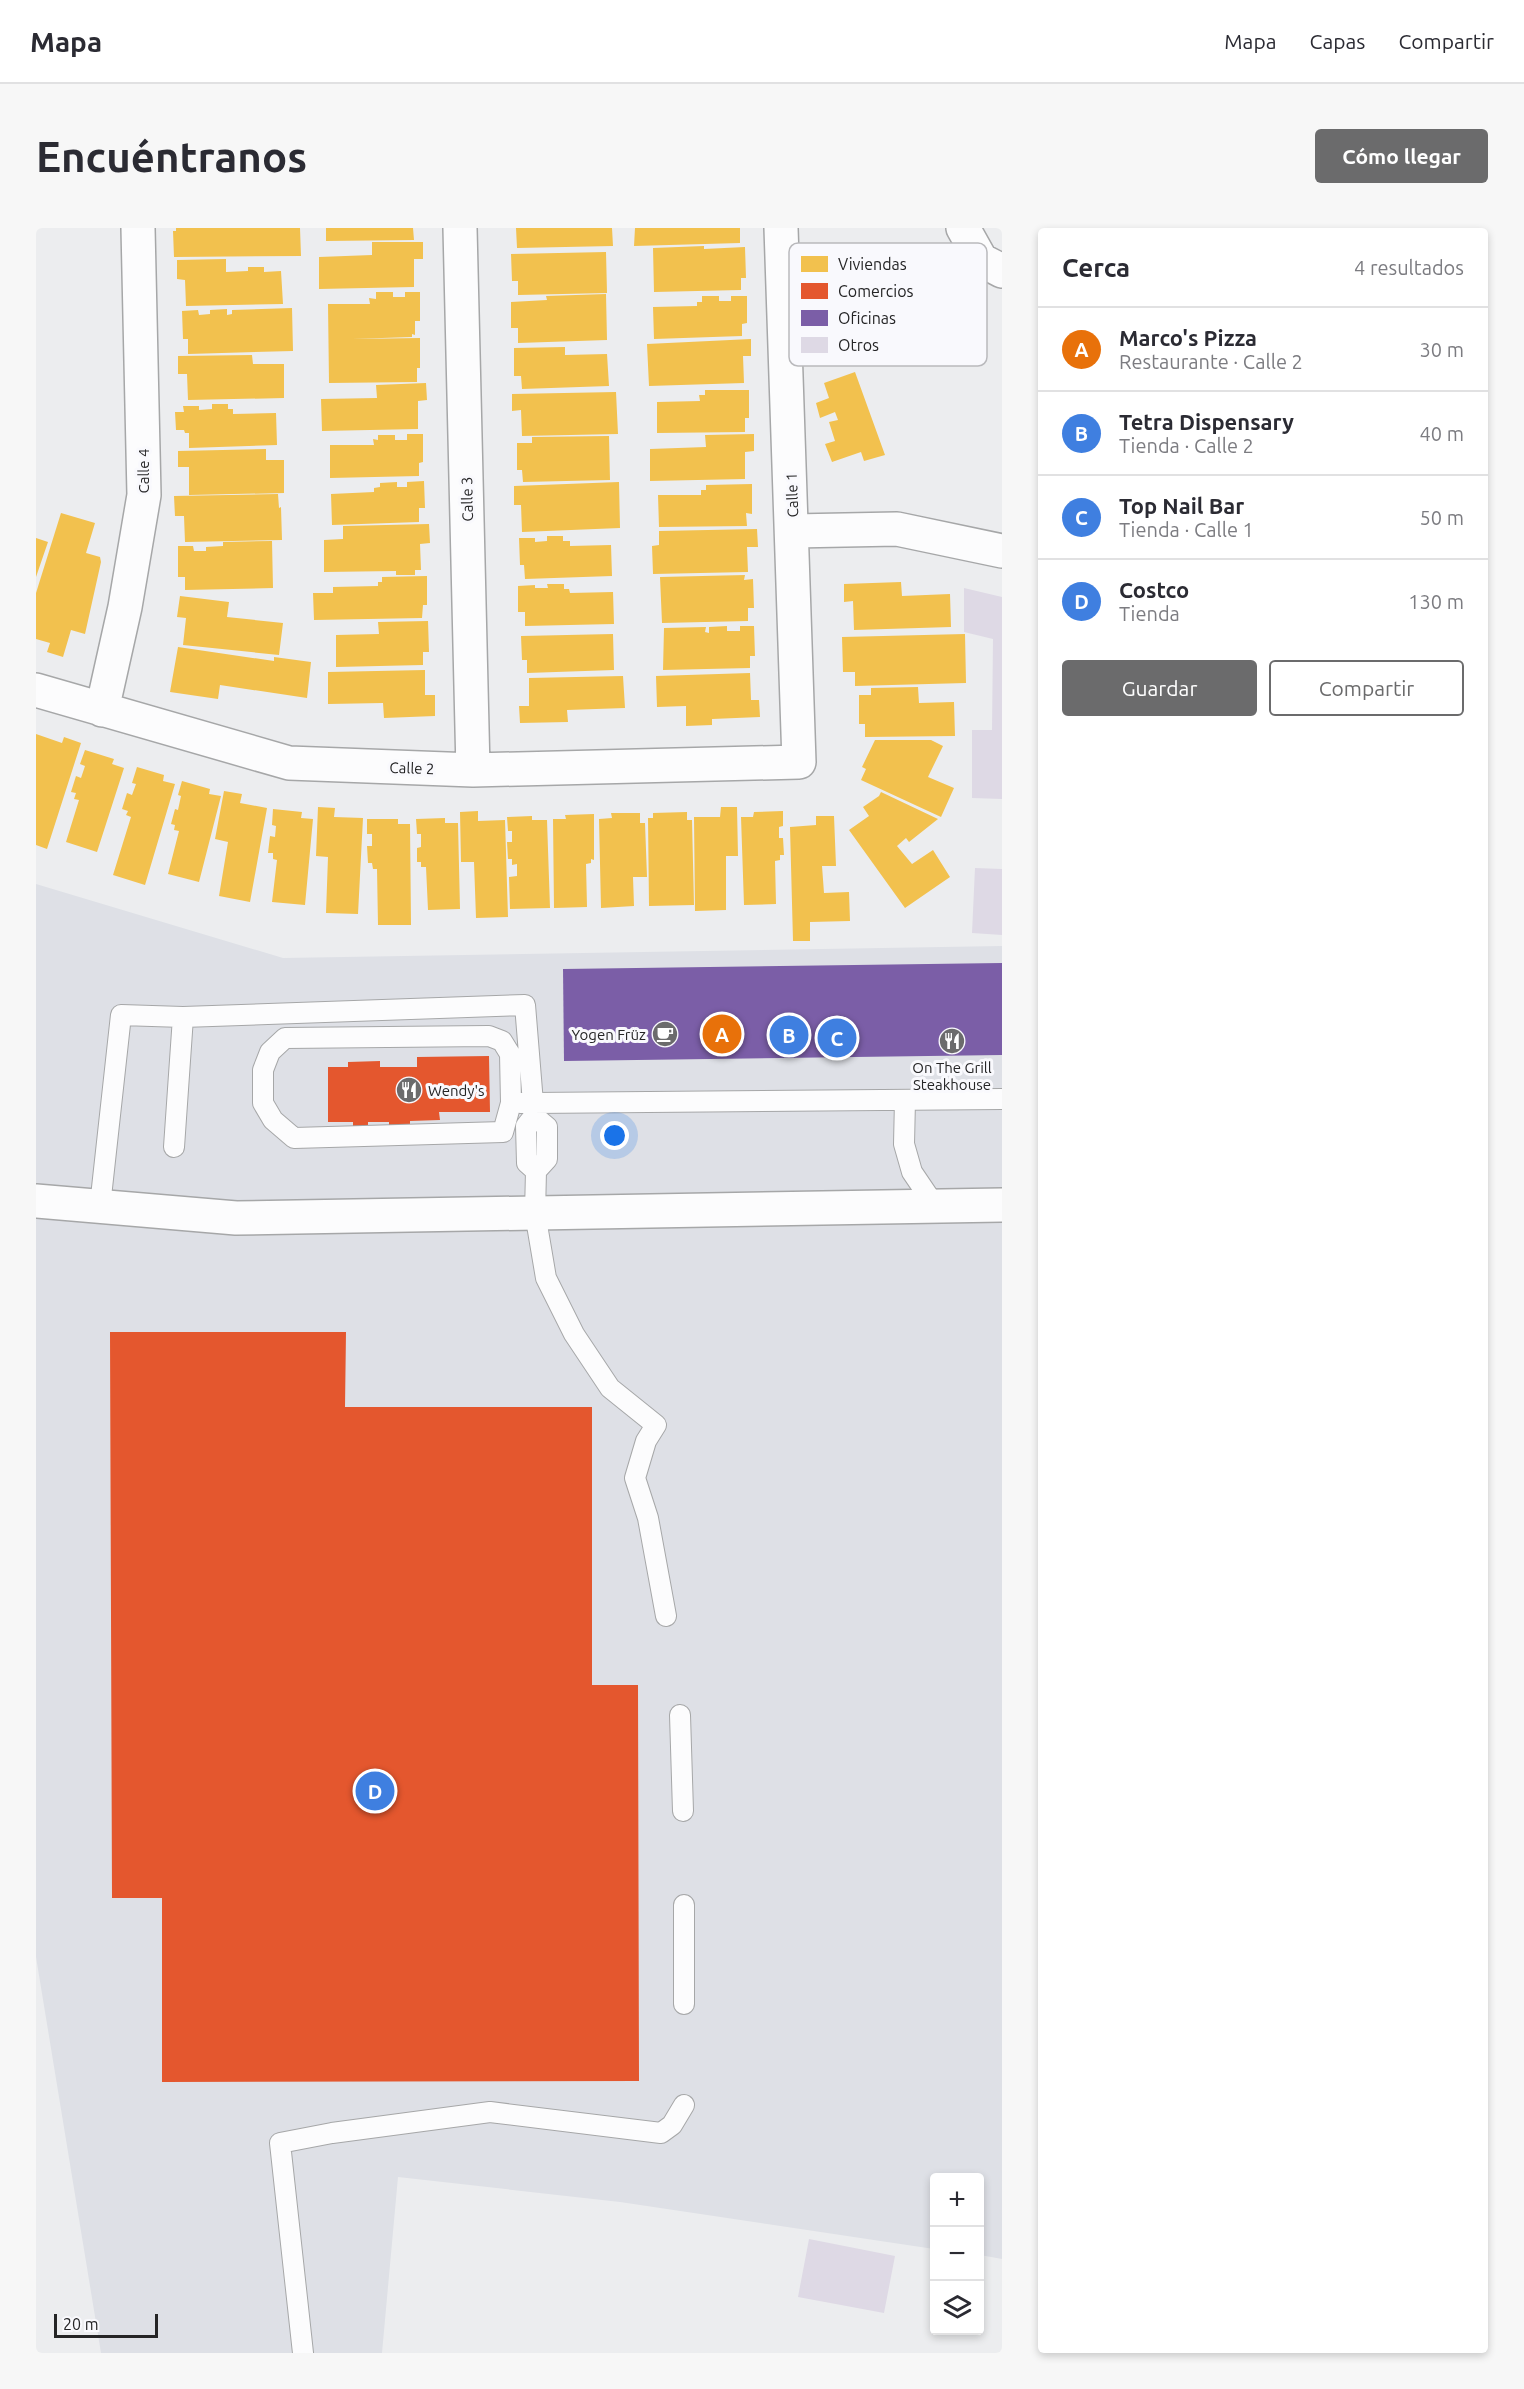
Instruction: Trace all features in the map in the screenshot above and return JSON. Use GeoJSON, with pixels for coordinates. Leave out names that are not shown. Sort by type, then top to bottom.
{"type":"FeatureCollection","features":[{"type":"Feature","properties":{"kind":"street","name":"Calle 4"},"geometry":{"type":"LineString","coordinates":[[102,710],[125,607],[144,495],[138,228]]}},
{"type":"Feature","properties":{"kind":"street","name":"Calle 3"},"geometry":{"type":"LineString","coordinates":[[460,228],[473,770]]}},
{"type":"Feature","properties":{"kind":"street","name":"Calle 1"},"geometry":{"type":"LineString","coordinates":[[781,228],[799,762]]}},
{"type":"Feature","properties":{"kind":"street"},"geometry":{"type":"LineString","coordinates":[[963,228],[971,243]]}},
{"type":"Feature","properties":{"kind":"street"},"geometry":{"type":"LineString","coordinates":[[987,263],[1002,271]]}},
{"type":"Feature","properties":{"kind":"street"},"geometry":{"type":"LineString","coordinates":[[793,531],[897,529],[1002,551]]}},
{"type":"Feature","properties":{"kind":"street","name":"Calle 2"},"geometry":{"type":"LineString","coordinates":[[36,690],[289,763],[473,770],[799,762]]}},
{"type":"Feature","properties":{"kind":"street"},"geometry":{"type":"LineString","coordinates":[[36,1201],[236,1218],[1002,1205]]}},
{"type":"Feature","properties":{"kind":"lane"},"geometry":{"type":"LineString","coordinates":[[100,1206],[121,1015],[183,1017],[525,1005],[533,1109],[526,1126],[526,1163],[536,1171],[535,1213],[546,1278],[574,1334],[610,1388],[656,1425],[646,1441],[635,1478],[648,1518],[666,1617]]}},
{"type":"Feature","properties":{"kind":"lane"},"geometry":{"type":"LineString","coordinates":[[174,1147],[183,1017]]}},
{"type":"Feature","properties":{"kind":"lane"},"geometry":{"type":"LineString","coordinates":[[489,1036],[502,1041],[510,1054],[512,1102],[503,1132],[294,1138],[273,1120],[263,1103],[263,1070],[270,1052],[285,1038],[489,1036]]}},
{"type":"Feature","properties":{"kind":"lane"},"geometry":{"type":"LineString","coordinates":[[512,1102],[533,1109],[1002,1099]]}},
{"type":"Feature","properties":{"kind":"lane"},"geometry":{"type":"LineString","coordinates":[[905,1100],[904,1144],[912,1172],[935,1206]]}},
{"type":"Feature","properties":{"kind":"lane"},"geometry":{"type":"LineString","coordinates":[[680,1715],[683,1811]]}},
{"type":"Feature","properties":{"kind":"lane"},"geometry":{"type":"LineString","coordinates":[[684,1905],[684,2004]]}},
{"type":"Feature","properties":{"kind":"lane"},"geometry":{"type":"LineString","coordinates":[[303,2353],[280,2143],[332,2133],[490,2112],[661,2133],[672,2125],[684,2105]]}},
{"type":"Feature","properties":{"kind":"shaded area"},"geometry":{"type":"Polygon","coordinates":[[[36,884],[283,958],[1002,946],[1002,2259],[984,2256],[984,2173],[930,2173],[930,2248],[620,2202],[398,2177],[382,2353],[101,2353],[36,1957],[36,884]]]}},
{"type":"Feature","properties":{"kind":"building: Viviendas"},"geometry":{"type":"Polygon","coordinates":[[[176,228],[300,228],[301,256],[174,257],[173,231],[176,231],[176,228]]]}},
{"type":"Feature","properties":{"kind":"building: Viviendas"},"geometry":{"type":"Polygon","coordinates":[[[326,228],[413,228],[414,240],[326,241],[326,228]]]}},
{"type":"Feature","properties":{"kind":"building: Viviendas"},"geometry":{"type":"Polygon","coordinates":[[[516,228],[612,228],[613,246],[517,248],[516,228]]]}},
{"type":"Feature","properties":{"kind":"building: Viviendas"},"geometry":{"type":"Polygon","coordinates":[[[635,228],[740,228],[740,243],[634,246],[635,228]]]}},
{"type":"Feature","properties":{"kind":"building: Viviendas"},"geometry":{"type":"Polygon","coordinates":[[[372,242],[423,242],[423,259],[414,259],[414,287],[319,289],[319,257],[372,255],[372,242]]]}},
{"type":"Feature","properties":{"kind":"building: Viviendas"},"geometry":{"type":"Polygon","coordinates":[[[704,246],[704,249],[745,247],[746,278],[741,278],[741,290],[654,292],[653,248],[704,246]]]}},
{"type":"Feature","properties":{"kind":"building: Viviendas"},"geometry":{"type":"Polygon","coordinates":[[[606,252],[607,293],[518,295],[518,281],[512,281],[511,254],[606,252]]]}},
{"type":"Feature","properties":{"kind":"building: Viviendas"},"geometry":{"type":"Polygon","coordinates":[[[226,259],[226,272],[248,271],[248,267],[264,267],[264,272],[281,271],[283,304],[186,306],[185,280],[177,279],[177,260],[226,259]]]}},
{"type":"Feature","properties":{"kind":"building: Viviendas"},"geometry":{"type":"Polygon","coordinates":[[[376,292],[393,292],[393,297],[405,297],[405,292],[420,292],[420,321],[415,321],[415,335],[412,334],[412,337],[352,339],[420,338],[420,368],[417,368],[417,382],[329,383],[328,304],[370,304],[369,298],[376,299],[376,292]]]}},
{"type":"Feature","properties":{"kind":"building: Viviendas"},"geometry":{"type":"Polygon","coordinates":[[[606,294],[607,340],[518,343],[518,328],[511,328],[511,302],[547,300],[546,296],[606,294]]]}},
{"type":"Feature","properties":{"kind":"building: Viviendas"},"geometry":{"type":"Polygon","coordinates":[[[702,296],[719,296],[719,301],[731,301],[731,296],[747,296],[747,323],[742,324],[742,336],[654,339],[653,307],[697,306],[697,302],[702,302],[702,296]]]}},
{"type":"Feature","properties":{"kind":"building: Viviendas"},"geometry":{"type":"Polygon","coordinates":[[[292,308],[293,351],[188,354],[188,339],[183,339],[182,311],[198,310],[199,315],[210,314],[210,310],[227,309],[227,315],[232,314],[232,310],[292,308]]]}},
{"type":"Feature","properties":{"kind":"building: Viviendas"},"geometry":{"type":"Polygon","coordinates":[[[751,339],[751,356],[743,356],[744,383],[649,386],[647,344],[751,339]]]}},
{"type":"Feature","properties":{"kind":"building: Viviendas"},"geometry":{"type":"Polygon","coordinates":[[[565,347],[565,355],[607,354],[609,386],[522,389],[521,376],[514,376],[514,348],[565,347]]]}},
{"type":"Feature","properties":{"kind":"building: Viviendas"},"geometry":{"type":"Polygon","coordinates":[[[252,355],[253,364],[284,364],[284,398],[188,400],[187,374],[178,374],[178,356],[252,355]]]}},
{"type":"Feature","properties":{"kind":"building: Viviendas"},"geometry":{"type":"Polygon","coordinates":[[[855,372],[885,455],[864,461],[861,452],[832,462],[825,444],[835,441],[829,422],[838,420],[835,412],[820,418],[816,403],[829,398],[824,383],[855,372]]]}},
{"type":"Feature","properties":{"kind":"building: Viviendas"},"geometry":{"type":"Polygon","coordinates":[[[426,383],[427,400],[418,401],[418,429],[322,431],[321,399],[377,398],[376,385],[426,383]]]}},
{"type":"Feature","properties":{"kind":"building: Viviendas"},"geometry":{"type":"Polygon","coordinates":[[[705,390],[749,390],[749,418],[745,418],[745,432],[657,433],[657,402],[700,401],[699,395],[705,395],[705,390]]]}},
{"type":"Feature","properties":{"kind":"building: Viviendas"},"geometry":{"type":"Polygon","coordinates":[[[616,392],[618,434],[522,436],[521,410],[512,411],[512,394],[616,392]]]}},
{"type":"Feature","properties":{"kind":"building: Viviendas"},"geometry":{"type":"Polygon","coordinates":[[[212,404],[228,404],[228,409],[233,409],[233,414],[276,413],[277,445],[189,448],[189,433],[176,430],[175,412],[184,412],[183,406],[199,406],[199,410],[212,409],[212,404]]]}},
{"type":"Feature","properties":{"kind":"building: Viviendas"},"geometry":{"type":"Polygon","coordinates":[[[407,434],[423,434],[423,462],[419,463],[419,476],[330,478],[330,445],[374,445],[373,439],[378,440],[378,435],[395,435],[395,440],[407,440],[407,434]]]}},
{"type":"Feature","properties":{"kind":"building: Viviendas"},"geometry":{"type":"Polygon","coordinates":[[[754,434],[754,451],[745,452],[745,479],[650,481],[650,449],[706,447],[705,435],[754,434]]]}},
{"type":"Feature","properties":{"kind":"building: Viviendas"},"geometry":{"type":"Polygon","coordinates":[[[609,436],[610,480],[523,482],[522,470],[517,470],[517,443],[532,443],[532,437],[609,436]]]}},
{"type":"Feature","properties":{"kind":"building: Viviendas"},"geometry":{"type":"Polygon","coordinates":[[[266,449],[266,460],[284,460],[284,493],[189,495],[189,467],[178,467],[178,451],[266,449]]]}},
{"type":"Feature","properties":{"kind":"building: Viviendas"},"geometry":{"type":"Polygon","coordinates":[[[424,481],[425,508],[419,508],[419,522],[332,525],[331,494],[374,492],[374,488],[380,487],[380,483],[397,482],[397,487],[407,487],[407,482],[424,481]]]}},
{"type":"Feature","properties":{"kind":"building: Viviendas"},"geometry":{"type":"Polygon","coordinates":[[[619,482],[620,528],[522,532],[521,505],[514,505],[514,486],[619,482]]]}},
{"type":"Feature","properties":{"kind":"building: Viviendas"},"geometry":{"type":"Polygon","coordinates":[[[752,484],[752,514],[746,513],[747,526],[659,527],[658,495],[701,495],[701,490],[706,490],[706,485],[752,484]]]}},
{"type":"Feature","properties":{"kind":"building: Viviendas"},"geometry":{"type":"Polygon","coordinates":[[[278,494],[279,508],[281,507],[282,540],[185,542],[184,516],[175,516],[174,496],[278,494]]]}},
{"type":"Feature","properties":{"kind":"building: Viviendas"},"geometry":{"type":"Polygon","coordinates":[[[61,513],[95,523],[86,553],[100,557],[101,562],[85,634],[71,630],[63,657],[47,652],[50,643],[36,639],[36,593],[61,513]]]}},
{"type":"Feature","properties":{"kind":"building: Viviendas"},"geometry":{"type":"Polygon","coordinates":[[[429,524],[430,543],[420,544],[421,570],[415,570],[415,575],[396,575],[396,571],[324,572],[324,540],[343,539],[343,526],[429,524]]]}},
{"type":"Feature","properties":{"kind":"building: Viviendas"},"geometry":{"type":"Polygon","coordinates":[[[757,529],[758,547],[747,547],[748,572],[653,574],[652,546],[659,545],[659,531],[757,529]]]}},
{"type":"Feature","properties":{"kind":"building: Viviendas"},"geometry":{"type":"Polygon","coordinates":[[[547,536],[563,536],[563,541],[570,541],[570,546],[611,545],[612,576],[525,579],[524,565],[520,565],[519,538],[535,538],[535,542],[547,541],[547,536]]]}},
{"type":"Feature","properties":{"kind":"building: Viviendas"},"geometry":{"type":"Polygon","coordinates":[[[36,538],[48,542],[36,577],[36,538]]]}},
{"type":"Feature","properties":{"kind":"building: Viviendas"},"geometry":{"type":"Polygon","coordinates":[[[272,541],[273,588],[185,590],[185,577],[178,577],[178,546],[193,546],[194,551],[206,551],[206,547],[223,546],[223,542],[272,541]]]}},
{"type":"Feature","properties":{"kind":"building: Viviendas"},"geometry":{"type":"Polygon","coordinates":[[[745,575],[744,580],[753,579],[754,608],[748,608],[748,621],[662,623],[660,577],[745,575]]]}},
{"type":"Feature","properties":{"kind":"building: Viviendas"},"geometry":{"type":"Polygon","coordinates":[[[427,576],[427,605],[423,605],[422,618],[314,620],[313,593],[333,593],[333,587],[378,586],[378,582],[382,582],[382,577],[427,576]]]}},
{"type":"Feature","properties":{"kind":"building: Viviendas"},"geometry":{"type":"Polygon","coordinates":[[[901,582],[902,596],[950,594],[951,627],[854,630],[853,601],[844,602],[844,584],[901,582]]]}},
{"type":"Feature","properties":{"kind":"building: Viviendas"},"geometry":{"type":"Polygon","coordinates":[[[547,584],[564,584],[564,589],[569,589],[570,593],[613,592],[614,624],[525,626],[525,612],[518,612],[518,586],[535,585],[535,588],[548,588],[547,584]]]}},
{"type":"Feature","properties":{"kind":"building: Viviendas"},"geometry":{"type":"Polygon","coordinates":[[[180,596],[229,602],[227,617],[283,623],[279,655],[183,645],[186,618],[177,617],[180,596]]]}},
{"type":"Feature","properties":{"kind":"building: Viviendas"},"geometry":{"type":"Polygon","coordinates":[[[428,621],[429,652],[423,652],[423,665],[336,667],[336,635],[379,634],[378,622],[428,621]]]}},
{"type":"Feature","properties":{"kind":"building: Viviendas"},"geometry":{"type":"Polygon","coordinates":[[[727,626],[727,631],[740,631],[740,626],[754,626],[755,656],[750,656],[750,668],[663,670],[664,628],[706,627],[705,632],[709,633],[709,627],[727,626]]]}},
{"type":"Feature","properties":{"kind":"building: Viviendas"},"geometry":{"type":"Polygon","coordinates":[[[613,634],[614,670],[527,673],[527,660],[522,660],[521,636],[613,634]]]}},
{"type":"Feature","properties":{"kind":"building: Viviendas"},"geometry":{"type":"Polygon","coordinates":[[[965,634],[966,683],[855,686],[855,672],[843,672],[842,637],[965,634]]]}},
{"type":"Feature","properties":{"kind":"building: Viviendas"},"geometry":{"type":"Polygon","coordinates":[[[178,647],[274,661],[274,657],[311,662],[307,698],[220,685],[218,699],[170,692],[178,647]]]}},
{"type":"Feature","properties":{"kind":"building: Viviendas"},"geometry":{"type":"Polygon","coordinates":[[[425,670],[425,695],[435,695],[435,716],[384,718],[383,703],[328,704],[328,672],[425,670]]]}},
{"type":"Feature","properties":{"kind":"building: Viviendas"},"geometry":{"type":"Polygon","coordinates":[[[750,673],[751,700],[759,700],[760,717],[712,719],[712,725],[686,726],[686,706],[657,707],[656,676],[750,673]]]}},
{"type":"Feature","properties":{"kind":"building: Viviendas"},"geometry":{"type":"Polygon","coordinates":[[[623,676],[625,708],[567,710],[568,722],[520,723],[519,706],[529,706],[529,678],[623,676]]]}},
{"type":"Feature","properties":{"kind":"building: Viviendas"},"geometry":{"type":"Polygon","coordinates":[[[918,687],[919,703],[954,702],[955,736],[865,737],[865,724],[859,724],[859,695],[871,695],[871,688],[918,687]]]}},
{"type":"Feature","properties":{"kind":"building: Viviendas"},"geometry":{"type":"Polygon","coordinates":[[[36,734],[62,743],[64,737],[81,743],[47,849],[36,845],[36,734]]]}},
{"type":"Feature","properties":{"kind":"building: Viviendas"},"geometry":{"type":"Polygon","coordinates":[[[875,740],[931,740],[943,746],[928,777],[954,788],[941,817],[861,780],[866,769],[862,767],[875,740]]]}},
{"type":"Feature","properties":{"kind":"building: Viviendas"},"geometry":{"type":"Polygon","coordinates":[[[85,750],[114,759],[112,764],[124,768],[97,852],[66,842],[79,800],[74,799],[76,793],[71,792],[76,776],[81,778],[85,766],[80,764],[85,750]]]}},
{"type":"Feature","properties":{"kind":"building: Viviendas"},"geometry":{"type":"Polygon","coordinates":[[[137,767],[164,775],[163,781],[175,784],[145,885],[113,875],[131,817],[126,815],[128,811],[122,809],[127,793],[132,795],[136,784],[132,783],[137,767]]]}},
{"type":"Feature","properties":{"kind":"building: Viviendas"},"geometry":{"type":"Polygon","coordinates":[[[182,781],[210,789],[209,794],[221,796],[199,882],[168,874],[179,831],[174,830],[175,825],[171,824],[175,809],[178,810],[181,796],[178,795],[182,781]]]}},
{"type":"Feature","properties":{"kind":"building: Viviendas"},"geometry":{"type":"Polygon","coordinates":[[[224,791],[242,794],[240,803],[267,808],[250,902],[219,896],[228,842],[215,839],[224,791]]]}},
{"type":"Feature","properties":{"kind":"building: Viviendas"},"geometry":{"type":"Polygon","coordinates":[[[881,792],[938,819],[909,842],[906,838],[897,846],[912,864],[933,850],[950,877],[905,908],[849,830],[869,816],[863,807],[881,792]]]}},
{"type":"Feature","properties":{"kind":"building: Viviendas"},"geometry":{"type":"Polygon","coordinates":[[[318,807],[335,808],[334,817],[363,818],[358,914],[326,913],[328,857],[316,856],[318,807]]]}},
{"type":"Feature","properties":{"kind":"building: Viviendas"},"geometry":{"type":"Polygon","coordinates":[[[721,807],[737,807],[738,856],[726,856],[726,910],[695,911],[694,817],[720,817],[721,807]]]}},
{"type":"Feature","properties":{"kind":"building: Viviendas"},"geometry":{"type":"Polygon","coordinates":[[[273,809],[302,812],[301,818],[313,819],[305,905],[272,902],[277,860],[273,859],[273,853],[268,853],[270,836],[275,837],[276,826],[272,825],[273,809]]]}},
{"type":"Feature","properties":{"kind":"building: Viviendas"},"geometry":{"type":"Polygon","coordinates":[[[478,811],[478,821],[505,820],[508,917],[476,918],[474,862],[461,862],[460,812],[478,811]]]}},
{"type":"Feature","properties":{"kind":"building: Viviendas"},"geometry":{"type":"Polygon","coordinates":[[[783,811],[783,826],[779,827],[779,838],[783,838],[784,855],[780,855],[780,860],[775,861],[776,904],[744,905],[741,817],[753,817],[754,812],[783,811]]]}},
{"type":"Feature","properties":{"kind":"building: Viviendas"},"geometry":{"type":"Polygon","coordinates":[[[687,812],[687,820],[692,820],[694,905],[649,906],[648,818],[653,818],[653,813],[687,812]]]}},
{"type":"Feature","properties":{"kind":"building: Viviendas"},"geometry":{"type":"Polygon","coordinates":[[[611,813],[640,813],[640,823],[645,823],[647,877],[633,877],[634,906],[601,908],[599,819],[612,818],[611,813]]]}},
{"type":"Feature","properties":{"kind":"building: Viviendas"},"geometry":{"type":"Polygon","coordinates":[[[594,814],[594,860],[591,859],[591,863],[586,864],[587,907],[554,908],[553,819],[566,819],[565,815],[594,814]]]}},
{"type":"Feature","properties":{"kind":"building: Viviendas"},"geometry":{"type":"Polygon","coordinates":[[[532,816],[532,820],[547,820],[550,908],[510,909],[509,877],[517,876],[517,864],[512,865],[512,859],[508,859],[507,842],[512,842],[512,831],[508,831],[507,817],[532,816]]]}},
{"type":"Feature","properties":{"kind":"building: Viviendas"},"geometry":{"type":"Polygon","coordinates":[[[816,816],[834,816],[836,866],[822,866],[824,893],[849,892],[850,921],[810,922],[810,941],[793,941],[790,827],[816,825],[816,816]]]}},
{"type":"Feature","properties":{"kind":"building: Viviendas"},"geometry":{"type":"Polygon","coordinates":[[[445,818],[445,823],[458,823],[460,909],[428,910],[426,867],[421,867],[421,862],[417,862],[417,848],[421,847],[421,834],[417,834],[416,819],[445,818]]]}},
{"type":"Feature","properties":{"kind":"building: Viviendas"},"geometry":{"type":"Polygon","coordinates":[[[367,819],[398,819],[398,824],[410,824],[411,925],[378,925],[377,869],[373,869],[372,863],[368,863],[367,846],[372,846],[372,834],[367,834],[367,819]]]}},
{"type":"Feature","properties":{"kind":"building: Comercios","name":"Wendy's"},"geometry":{"type":"Polygon","coordinates":[[[489,1056],[490,1112],[439,1112],[440,1120],[410,1121],[410,1126],[389,1126],[389,1122],[368,1122],[368,1128],[353,1128],[353,1122],[328,1122],[328,1067],[348,1067],[348,1062],[380,1061],[380,1067],[417,1067],[417,1057],[489,1056]]]}},
{"type":"Feature","properties":{"kind":"building: Comercios"},"geometry":{"type":"Polygon","coordinates":[[[110,1332],[346,1332],[345,1407],[592,1407],[592,1685],[638,1685],[639,2081],[162,2082],[162,1898],[112,1898],[110,1332]]]}},
{"type":"Feature","properties":{"kind":"building: Oficinas"},"geometry":{"type":"Polygon","coordinates":[[[1002,963],[1002,1055],[564,1061],[563,969],[1002,963]]]}},
{"type":"Feature","properties":{"kind":"building: Otros"},"geometry":{"type":"Polygon","coordinates":[[[964,588],[1002,597],[1002,799],[972,798],[972,730],[992,730],[993,639],[964,632],[964,588]]]}},
{"type":"Feature","properties":{"kind":"building: Otros"},"geometry":{"type":"Polygon","coordinates":[[[975,868],[1002,869],[1002,935],[972,933],[975,868]]]}},
{"type":"Feature","properties":{"kind":"building: Otros"},"geometry":{"type":"Polygon","coordinates":[[[809,2239],[895,2256],[884,2313],[798,2297],[809,2239]]]}},
{"type":"Feature","properties":{"kind":"place","name":"Yogen Früz"},"geometry":{"type":"Point","coordinates":[665,1034]}},
{"type":"Feature","properties":{"kind":"place","name":"Marco's Pizza"},"geometry":{"type":"Point","coordinates":[722,1034]}},
{"type":"Feature","properties":{"kind":"place","name":"Tetra Dispensary"},"geometry":{"type":"Point","coordinates":[789,1035]}},
{"type":"Feature","properties":{"kind":"place","name":"Top Nail Bar"},"geometry":{"type":"Point","coordinates":[837,1038]}},
{"type":"Feature","properties":{"kind":"place","name":"On The Grill Steakhouse"},"geometry":{"type":"Point","coordinates":[952,1041]}},
{"type":"Feature","properties":{"kind":"place","name":"Wendy's"},"geometry":{"type":"Point","coordinates":[409,1090]}},
{"type":"Feature","properties":{"kind":"place","name":"Costco"},"geometry":{"type":"Point","coordinates":[375,1791]}}]}
